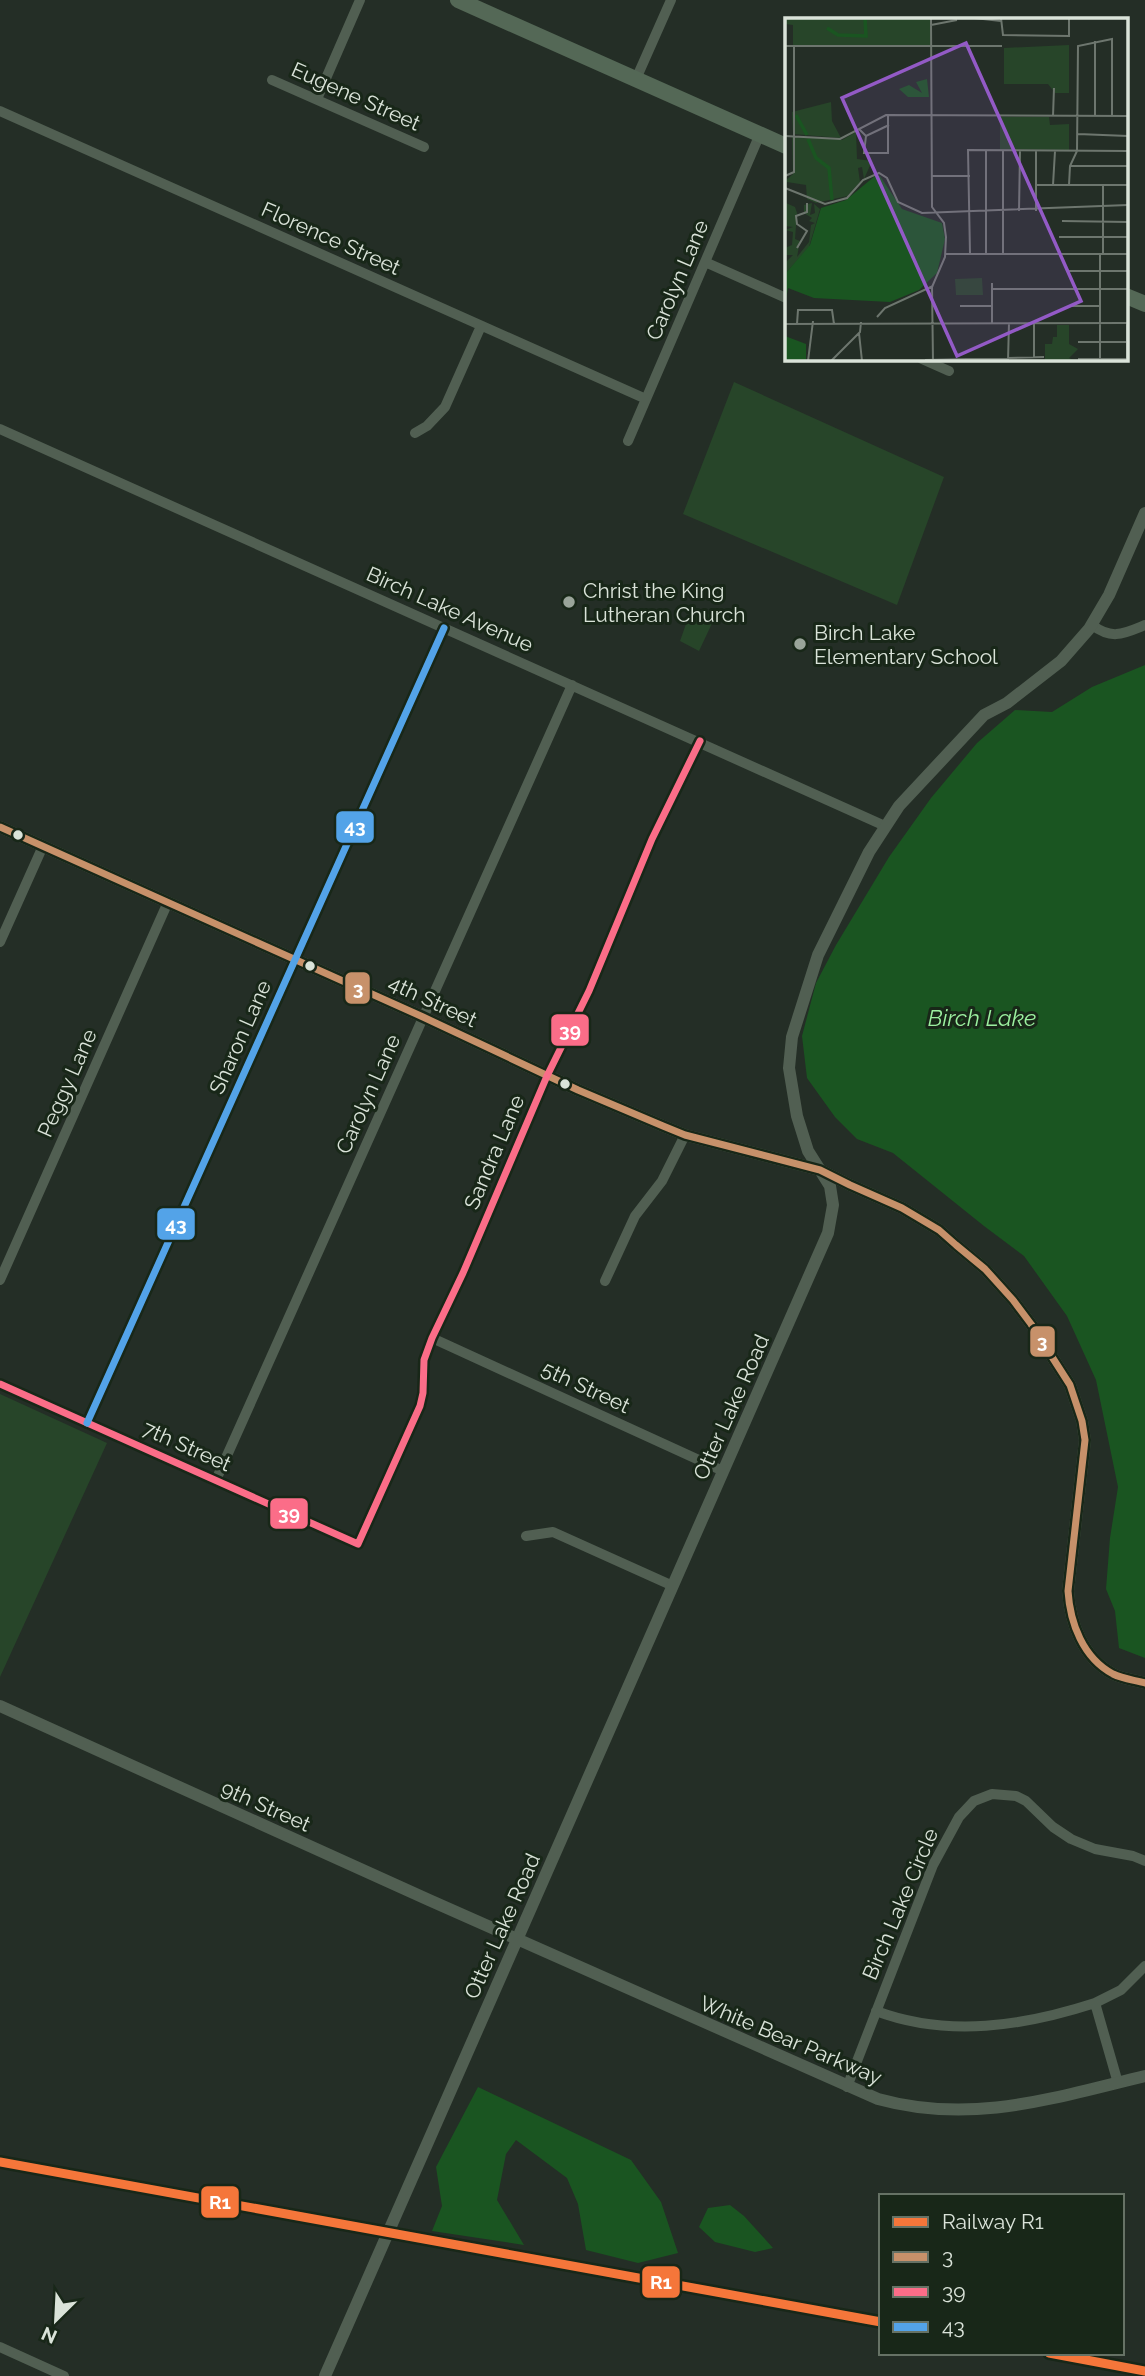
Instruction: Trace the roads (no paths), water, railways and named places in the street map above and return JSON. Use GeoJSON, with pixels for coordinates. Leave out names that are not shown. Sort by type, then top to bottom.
{"type":"FeatureCollection","features":[{"type":"Feature","properties":{"kind":"main road"},"geometry":{"type":"LineString","coordinates":[[458,0],[785,146]]}},
{"type":"Feature","properties":{"kind":"main road"},"geometry":{"type":"LineString","coordinates":[[1128,297],[1145,304]]}},
{"type":"Feature","properties":{"kind":"street"},"geometry":{"type":"LineString","coordinates":[[317,99],[360,0]]}},
{"type":"Feature","properties":{"kind":"street"},"geometry":{"type":"LineString","coordinates":[[636,79],[671,0]]}},
{"type":"Feature","properties":{"kind":"street","name":"Eugene Street"},"geometry":{"type":"LineString","coordinates":[[272,79],[424,147]]}},
{"type":"Feature","properties":{"kind":"street","name":"Florence Street"},"geometry":{"type":"LineString","coordinates":[[0,111],[646,399]]}},
{"type":"Feature","properties":{"kind":"street","name":"Carolyn Lane"},"geometry":{"type":"LineString","coordinates":[[628,440],[760,134]]}},
{"type":"Feature","properties":{"kind":"street"},"geometry":{"type":"LineString","coordinates":[[705,262],[785,299]]}},
{"type":"Feature","properties":{"kind":"street"},"geometry":{"type":"LineString","coordinates":[[415,433],[427,426],[445,407],[481,326]]}},
{"type":"Feature","properties":{"kind":"street"},"geometry":{"type":"LineString","coordinates":[[924,360],[949,371]]}},
{"type":"Feature","properties":{"kind":"street","name":"Birch Lake Avenue"},"geometry":{"type":"LineString","coordinates":[[0,429],[885,826]]}},
{"type":"Feature","properties":{"kind":"street","name":"Otter Lake Road"},"geometry":{"type":"LineString","coordinates":[[325,2376],[828,1233],[833,1205],[830,1186],[808,1151],[789,1078],[792,1037],[817,955],[858,872],[885,826],[984,715],[1006,703],[1061,661],[1092,625],[1109,595],[1145,513]]}},
{"type":"Feature","properties":{"kind":"street"},"geometry":{"type":"LineString","coordinates":[[1092,625],[1106,634],[1114,635],[1145,625]]}},
{"type":"Feature","properties":{"kind":"street","name":"Sharon Lane"},"geometry":{"type":"LineString","coordinates":[[87,1423],[444,628]]}},
{"type":"Feature","properties":{"kind":"street","name":"Carolyn Lane"},"geometry":{"type":"LineString","coordinates":[[216,1480],[572,685]]}},
{"type":"Feature","properties":{"kind":"street","name":"Sandra Lane"},"geometry":{"type":"LineString","coordinates":[[358,1544],[418,1413],[423,1392],[424,1360],[432,1338],[463,1273],[547,1076],[589,990],[652,839],[700,741]]}},
{"type":"Feature","properties":{"kind":"street","name":"4th Street"},"geometry":{"type":"LineString","coordinates":[[0,827],[296,959],[547,1076],[685,1135],[820,1170],[902,1208],[947,1237],[985,1269],[1013,1300],[1059,1367],[1077,1402],[1085,1440],[1068,1591],[1069,1611],[1086,1648],[1104,1668],[1116,1676],[1145,1683]]}},
{"type":"Feature","properties":{"kind":"street"},"geometry":{"type":"LineString","coordinates":[[0,942],[43,846]]}},
{"type":"Feature","properties":{"kind":"street","name":"Peggy Lane"},"geometry":{"type":"LineString","coordinates":[[0,1280],[169,902]]}},
{"type":"Feature","properties":{"kind":"street"},"geometry":{"type":"LineString","coordinates":[[605,1281],[635,1216],[662,1181],[685,1135]]}},
{"type":"Feature","properties":{"kind":"street","name":"5th Street"},"geometry":{"type":"LineString","coordinates":[[432,1338],[723,1471]]}},
{"type":"Feature","properties":{"kind":"street","name":"7th Street"},"geometry":{"type":"LineString","coordinates":[[0,1384],[358,1544]]}},
{"type":"Feature","properties":{"kind":"street"},"geometry":{"type":"LineString","coordinates":[[526,1536],[553,1532],[673,1586]]}},
{"type":"Feature","properties":{"kind":"street","name":"9th Street"},"geometry":{"type":"LineString","coordinates":[[0,1706],[517,1940]]}},
{"type":"Feature","properties":{"kind":"street","name":"Birch Lake Circle"},"geometry":{"type":"LineString","coordinates":[[847,2087],[933,1865],[961,1814],[979,1798],[997,1793],[1016,1796],[1027,1801],[1053,1827],[1070,1839],[1095,1849],[1145,1861]]}},
{"type":"Feature","properties":{"kind":"street","name":"White Bear Parkway"},"geometry":{"type":"LineString","coordinates":[[517,1940],[847,2087],[898,2104],[930,2110],[960,2111],[1013,2106],[1145,2076]]}},
{"type":"Feature","properties":{"kind":"street","name":"Birch Lake Circle"},"geometry":{"type":"LineString","coordinates":[[876,2011],[922,2023],[969,2027],[1017,2022],[1095,2003],[1121,1990],[1145,1966]]}},
{"type":"Feature","properties":{"kind":"street"},"geometry":{"type":"LineString","coordinates":[[1095,2003],[1118,2082]]}},
{"type":"Feature","properties":{"kind":"street"},"geometry":{"type":"LineString","coordinates":[[0,2347],[64,2376]]}},
{"type":"Feature","properties":{"kind":"water","name":"Birch Lake"},"geometry":{"type":"Polygon","coordinates":[[[1145,665],[1145,1658],[1119,1648],[1115,1611],[1106,1589],[1118,1487],[1096,1380],[1067,1316],[1024,1256],[893,1153],[857,1139],[835,1117],[807,1078],[802,1036],[816,983],[836,945],[889,857],[931,798],[977,743],[1015,710],[1052,712],[1092,687],[1145,665]]]}},
{"type":"Feature","properties":{"kind":"water"},"geometry":{"type":"Polygon","coordinates":[[[478,2087],[631,2160],[661,2202],[678,2253],[638,2263],[586,2250],[578,2204],[567,2178],[516,2140],[506,2154],[497,2200],[524,2245],[432,2231],[442,2206],[436,2167],[478,2087]]]}},
{"type":"Feature","properties":{"kind":"water"},"geometry":{"type":"Polygon","coordinates":[[[730,2205],[744,2216],[773,2248],[755,2252],[715,2242],[699,2227],[708,2208],[730,2205]]]}},
{"type":"Feature","properties":{"kind":"rail line","name":"R1"},"geometry":{"type":"LineString","coordinates":[[0,2162],[879,2322]]}},
{"type":"Feature","properties":{"kind":"rail line","name":"R1"},"geometry":{"type":"LineString","coordinates":[[1060,2355],[1145,2371]]}},
{"type":"Feature","properties":{"kind":"place","name":"Christ the King Lutheran Church"},"geometry":{"type":"Point","coordinates":[569,602]}},
{"type":"Feature","properties":{"kind":"place","name":"Birch Lake Elementary School"},"geometry":{"type":"Point","coordinates":[800,644]}}]}
